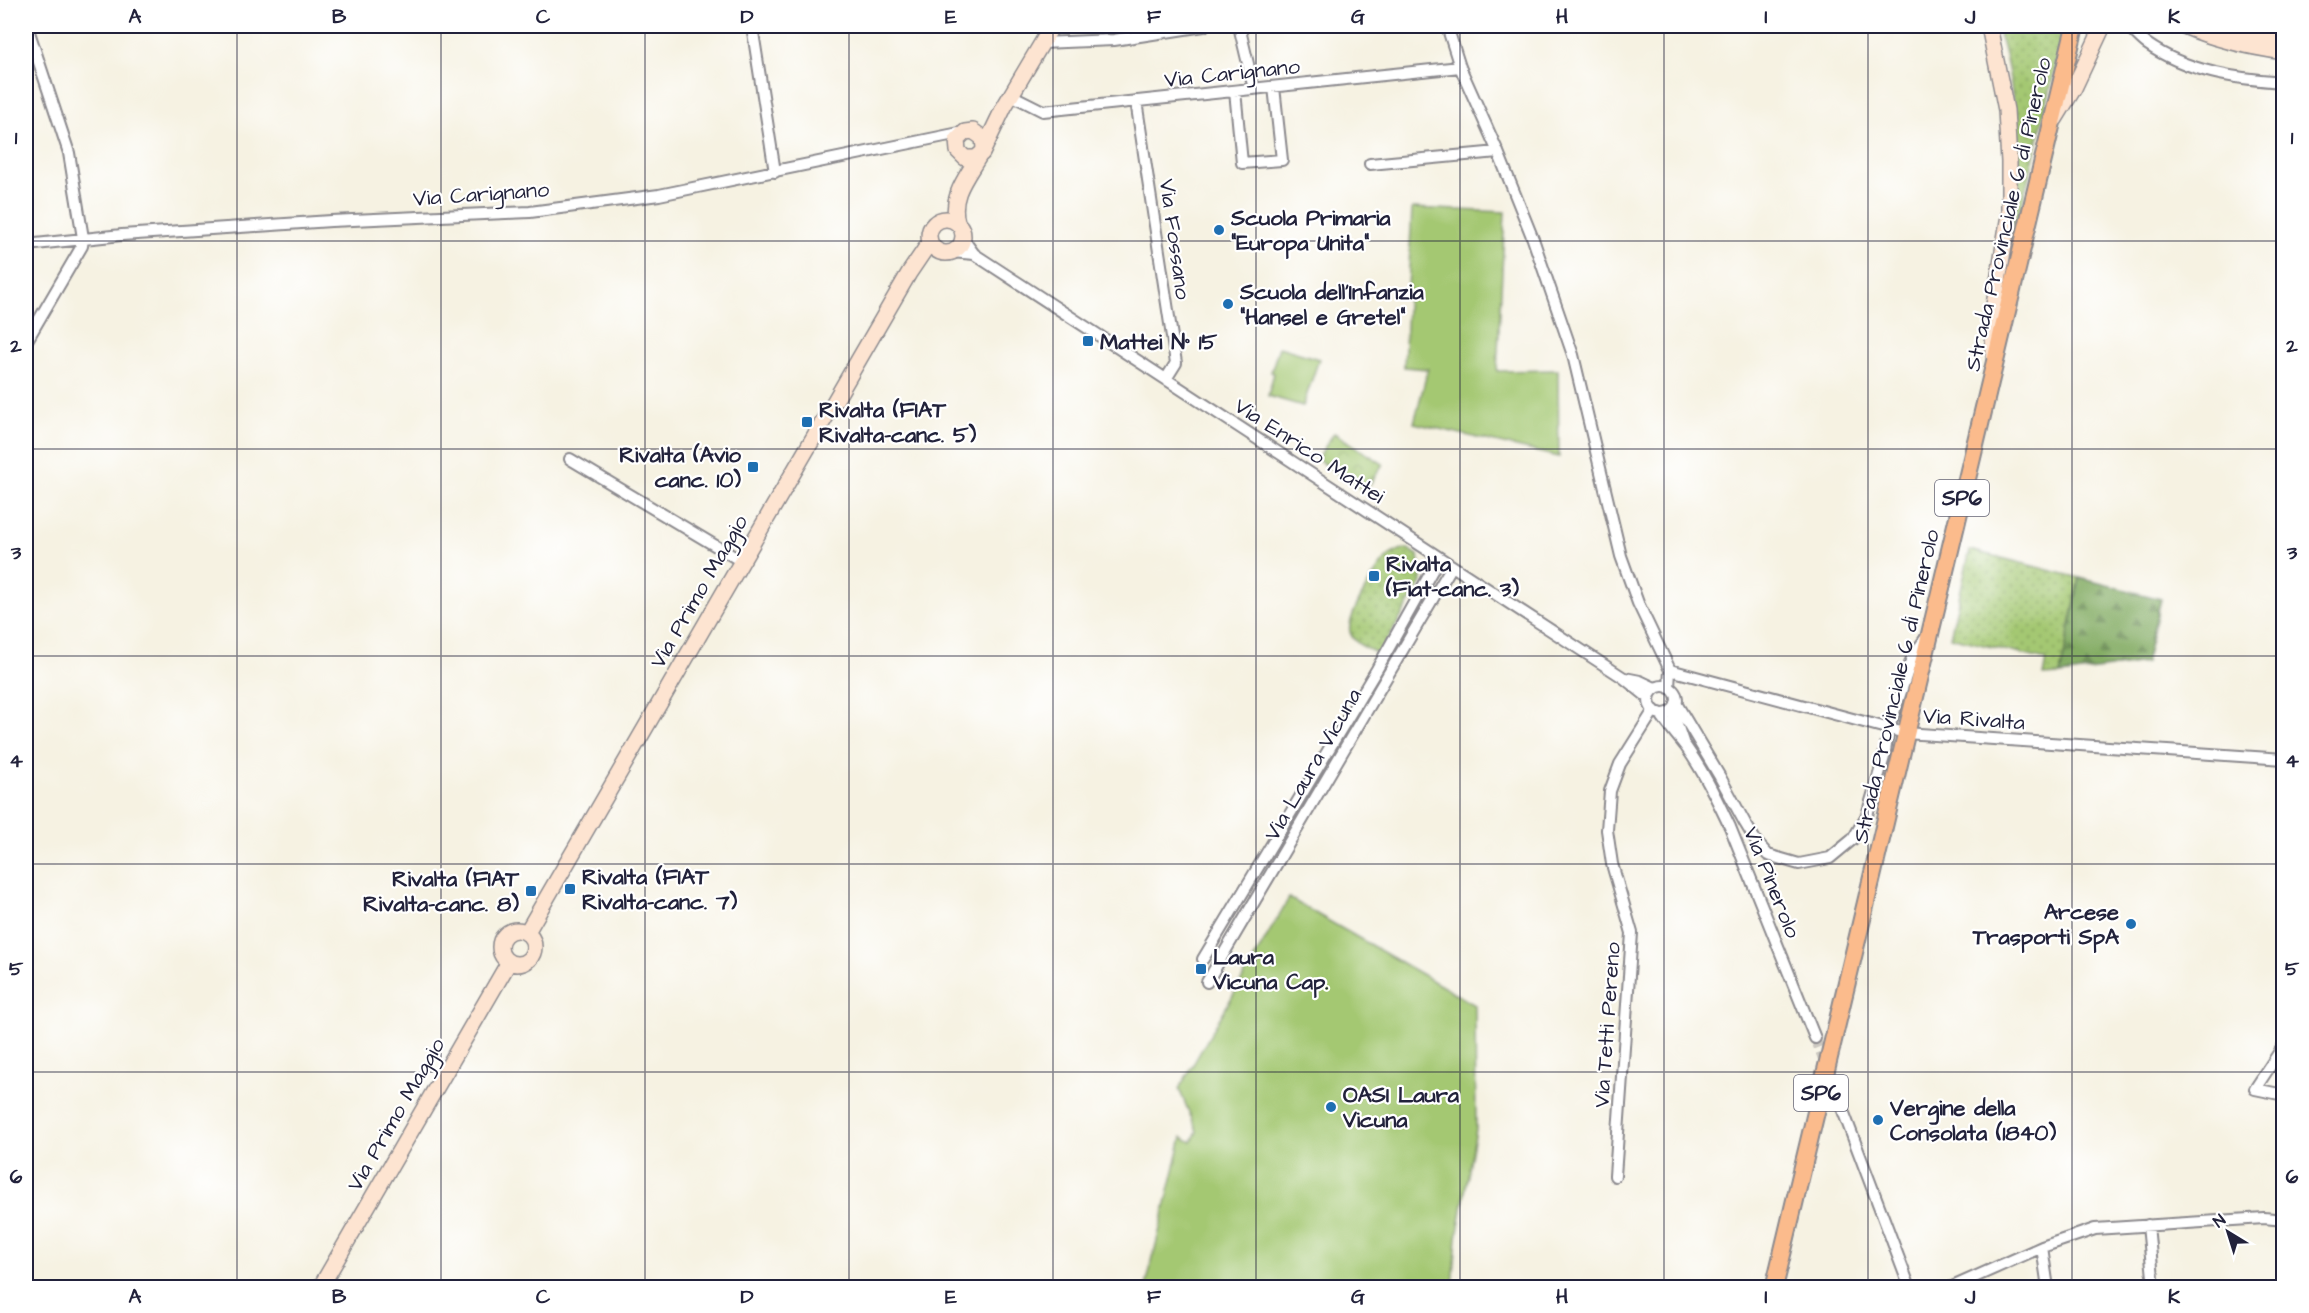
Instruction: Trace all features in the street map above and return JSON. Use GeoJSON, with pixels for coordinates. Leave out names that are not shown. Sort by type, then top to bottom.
{"type":"FeatureCollection","features":[{"type":"Feature","properties":{"kind":"main road"},"geometry":{"type":"LineString","coordinates":[[957,222],[954,209],[963,182],[982,152],[1007,101],[1052,26]]}},
{"type":"Feature","properties":{"kind":"main road"},"geometry":{"type":"LineString","coordinates":[[1989,26],[2006,110],[2009,162],[2009,215],[1992,317],[1995,364]]}},
{"type":"Feature","properties":{"kind":"main road","name":"Strada Provinciale 6 di Pinerolo"},"geometry":{"type":"LineString","coordinates":[[1776,1284],[1866,908],[1897,731],[1930,632],[2074,26]]}},
{"type":"Feature","properties":{"kind":"main road"},"geometry":{"type":"LineString","coordinates":[[2051,124],[2074,88],[2103,26]]}},
{"type":"Feature","properties":{"kind":"main road"},"geometry":{"type":"LineString","coordinates":[[2184,26],[2253,48],[2283,51]]}},
{"type":"Feature","properties":{"kind":"main road"},"geometry":{"type":"LineString","coordinates":[[2212,26],[2254,37],[2283,41]]}},
{"type":"Feature","properties":{"kind":"main road"},"geometry":{"type":"LineString","coordinates":[[940,219],[952,219],[961,227],[963,239],[957,249],[941,249],[929,230],[940,219],[960,168],[957,140],[1007,101]]}},
{"type":"Feature","properties":{"kind":"main road"},"geometry":{"type":"LineString","coordinates":[[969,131],[983,138],[982,152]]}},
{"type":"Feature","properties":{"kind":"main road"},"geometry":{"type":"LineString","coordinates":[[960,154],[968,159],[982,152]]}},
{"type":"Feature","properties":{"kind":"main road","name":"Via Primo Maggio"},"geometry":{"type":"LineString","coordinates":[[527,932],[909,273],[941,249]]}},
{"type":"Feature","properties":{"kind":"main road"},"geometry":{"type":"LineString","coordinates":[[516,929],[527,932],[534,944],[531,957],[519,964],[509,962],[501,954],[500,943],[505,933],[516,929]]}},
{"type":"Feature","properties":{"kind":"main road","name":"Via Primo Maggio"},"geometry":{"type":"LineString","coordinates":[[320,1287],[509,962]]}},
{"type":"Feature","properties":{"kind":"street"},"geometry":{"type":"LineString","coordinates":[[26,342],[82,246],[83,238],[69,153],[27,26]]}},
{"type":"Feature","properties":{"kind":"street"},"geometry":{"type":"LineString","coordinates":[[752,26],[775,172]]}},
{"type":"Feature","properties":{"kind":"street"},"geometry":{"type":"LineString","coordinates":[[1041,43],[1114,40],[1204,26]]}},
{"type":"Feature","properties":{"kind":"street"},"geometry":{"type":"LineString","coordinates":[[1239,26],[1254,89]]}},
{"type":"Feature","properties":{"kind":"street"},"geometry":{"type":"LineString","coordinates":[[1448,26],[1460,67],[1533,239],[1573,355],[1621,556],[1638,603],[1668,665],[1659,690],[1676,695],[1674,706],[1757,843],[1768,855],[1799,864],[1830,858],[1853,839],[1868,815],[1884,757],[1897,731]]}},
{"type":"Feature","properties":{"kind":"street"},"geometry":{"type":"LineString","coordinates":[[2127,26],[2145,43],[2176,60],[2240,78],[2283,82]]}},
{"type":"Feature","properties":{"kind":"street","name":"Via Carignano"},"geometry":{"type":"LineString","coordinates":[[1007,101],[1043,111],[1460,67]]}},
{"type":"Feature","properties":{"kind":"street"},"geometry":{"type":"LineString","coordinates":[[1235,92],[1242,163],[1282,160],[1274,87]]}},
{"type":"Feature","properties":{"kind":"street","name":"Via Fossano"},"geometry":{"type":"LineString","coordinates":[[1136,101],[1176,363],[1166,379]]}},
{"type":"Feature","properties":{"kind":"street","name":"Via Carignano"},"geometry":{"type":"LineString","coordinates":[[26,245],[83,238],[331,221],[530,212],[659,195],[969,131]]}},
{"type":"Feature","properties":{"kind":"street"},"geometry":{"type":"LineString","coordinates":[[933,139],[951,145],[960,154]]}},
{"type":"Feature","properties":{"kind":"street"},"geometry":{"type":"LineString","coordinates":[[1370,164],[1498,152]]}},
{"type":"Feature","properties":{"kind":"street","name":"Via Enrico Mattei"},"geometry":{"type":"LineString","coordinates":[[963,239],[974,254],[1624,678],[1640,681],[1659,690]]}},
{"type":"Feature","properties":{"kind":"street","name":"Via Enrico Mattei"},"geometry":{"type":"LineString","coordinates":[[941,249],[974,254]]}},
{"type":"Feature","properties":{"kind":"street"},"geometry":{"type":"LineString","coordinates":[[570,459],[741,561]]}},
{"type":"Feature","properties":{"kind":"street","name":"Via Laura Vicuna"},"geometry":{"type":"LineString","coordinates":[[1203,959],[1377,669],[1439,558]]}},
{"type":"Feature","properties":{"kind":"street","name":"Via Laura Vicuna"},"geometry":{"type":"LineString","coordinates":[[1207,982],[1452,566]]}},
{"type":"Feature","properties":{"kind":"street","name":"Via Rivalta"},"geometry":{"type":"LineString","coordinates":[[1668,665],[1897,731],[2283,759]]}},
{"type":"Feature","properties":{"kind":"street","name":"Via Pinerolo"},"geometry":{"type":"LineString","coordinates":[[1659,690],[1657,712],[1684,745],[1715,796],[1730,827],[1815,1038]]}},
{"type":"Feature","properties":{"kind":"street"},"geometry":{"type":"LineString","coordinates":[[1657,712],[1674,706]]}},
{"type":"Feature","properties":{"kind":"street","name":"Via Pinerolo"},"geometry":{"type":"LineString","coordinates":[[1674,706],[1684,745]]}},
{"type":"Feature","properties":{"kind":"street","name":"Via Tetti Pereno"},"geometry":{"type":"LineString","coordinates":[[1615,1176],[1632,933],[1612,864],[1607,830],[1610,791],[1620,764],[1657,712]]}},
{"type":"Feature","properties":{"kind":"street"},"geometry":{"type":"LineString","coordinates":[[1884,757],[1897,731]]}},
{"type":"Feature","properties":{"kind":"street"},"geometry":{"type":"LineString","coordinates":[[2283,1045],[2255,1089],[2283,1095]]}},
{"type":"Feature","properties":{"kind":"street"},"geometry":{"type":"LineString","coordinates":[[1842,1108],[1910,1287]]}},
{"type":"Feature","properties":{"kind":"street"},"geometry":{"type":"LineString","coordinates":[[1950,1287],[2042,1247],[2095,1229],[2264,1218],[2283,1220]]}},
{"type":"Feature","properties":{"kind":"street"},"geometry":{"type":"LineString","coordinates":[[2148,1225],[2154,1287]]}},
{"type":"Feature","properties":{"kind":"street"},"geometry":{"type":"LineString","coordinates":[[2042,1247],[2048,1287]]}},
{"type":"Feature","properties":{"kind":"green space"},"geometry":{"type":"Polygon","coordinates":[[[1996,26],[2066,26],[2011,242],[2015,132],[2010,79],[1996,26]]]}},
{"type":"Feature","properties":{"kind":"green space"},"geometry":{"type":"Polygon","coordinates":[[[1412,208],[1505,212],[1497,371],[1558,370],[1559,457],[1414,423],[1428,369],[1404,367],[1412,208]]]}},
{"type":"Feature","properties":{"kind":"green space"},"geometry":{"type":"Polygon","coordinates":[[[1279,347],[1319,359],[1303,406],[1268,396],[1274,373],[1271,372],[1279,347]]]}},
{"type":"Feature","properties":{"kind":"green space"},"geometry":{"type":"Polygon","coordinates":[[[1334,433],[1383,464],[1365,492],[1317,459],[1334,433]]]}},
{"type":"Feature","properties":{"kind":"green space"},"geometry":{"type":"Polygon","coordinates":[[[1408,549],[1418,555],[1422,582],[1379,654],[1355,640],[1350,632],[1350,625],[1364,592],[1385,561],[1390,555],[1408,549]]]}},
{"type":"Feature","properties":{"kind":"green space"},"geometry":{"type":"Polygon","coordinates":[[[1970,550],[2080,578],[2060,675],[2043,676],[2046,660],[1950,637],[1970,550]]]}},
{"type":"Feature","properties":{"kind":"green space"},"geometry":{"type":"Polygon","coordinates":[[[2080,578],[2161,599],[2145,663],[2060,675],[2080,578]]]}},
{"type":"Feature","properties":{"kind":"green space","name":"OASI Laura Vicuna"},"geometry":{"type":"Polygon","coordinates":[[[1289,898],[1475,1005],[1476,1129],[1457,1238],[1453,1287],[1146,1286],[1182,1137],[1192,1142],[1197,1131],[1179,1089],[1289,898]]]}},
{"type":"Feature","properties":{"kind":"tunnel"},"geometry":{"type":"LineString","coordinates":[[1815,1038],[1842,1108]]}},
{"type":"Feature","properties":{"kind":"place","name":"Scuola Primaria \"Europa Unita\""},"geometry":{"type":"Point","coordinates":[1219,230]}},
{"type":"Feature","properties":{"kind":"place","name":"Scuola dell'Infanzia \"Hansel e Gretel\""},"geometry":{"type":"Point","coordinates":[1228,304]}},
{"type":"Feature","properties":{"kind":"place","name":"Mattei N° 15"},"geometry":{"type":"Point","coordinates":[1088,341]}},
{"type":"Feature","properties":{"kind":"place","name":"Rivalta (FIAT Rivalta-canc. 5)"},"geometry":{"type":"Point","coordinates":[807,422]}},
{"type":"Feature","properties":{"kind":"place","name":"Rivalta (Avio canc. 10)"},"geometry":{"type":"Point","coordinates":[753,467]}},
{"type":"Feature","properties":{"kind":"place","name":"Rivalta (Fiat-canc. 3)"},"geometry":{"type":"Point","coordinates":[1374,576]}},
{"type":"Feature","properties":{"kind":"place","name":"Rivalta (FIAT Rivalta-canc. 7)"},"geometry":{"type":"Point","coordinates":[570,889]}},
{"type":"Feature","properties":{"kind":"place","name":"Rivalta (FIAT Rivalta-canc. 8)"},"geometry":{"type":"Point","coordinates":[531,891]}},
{"type":"Feature","properties":{"kind":"place","name":"Arcese Trasporti SpA"},"geometry":{"type":"Point","coordinates":[2131,924]}},
{"type":"Feature","properties":{"kind":"place","name":"Laura Vicuna Cap."},"geometry":{"type":"Point","coordinates":[1201,969]}},
{"type":"Feature","properties":{"kind":"place","name":"OASI Laura Vicuna"},"geometry":{"type":"Point","coordinates":[1331,1107]}},
{"type":"Feature","properties":{"kind":"place","name":"Vergine della Consolata (1840)"},"geometry":{"type":"Point","coordinates":[1878,1120]}}]}
